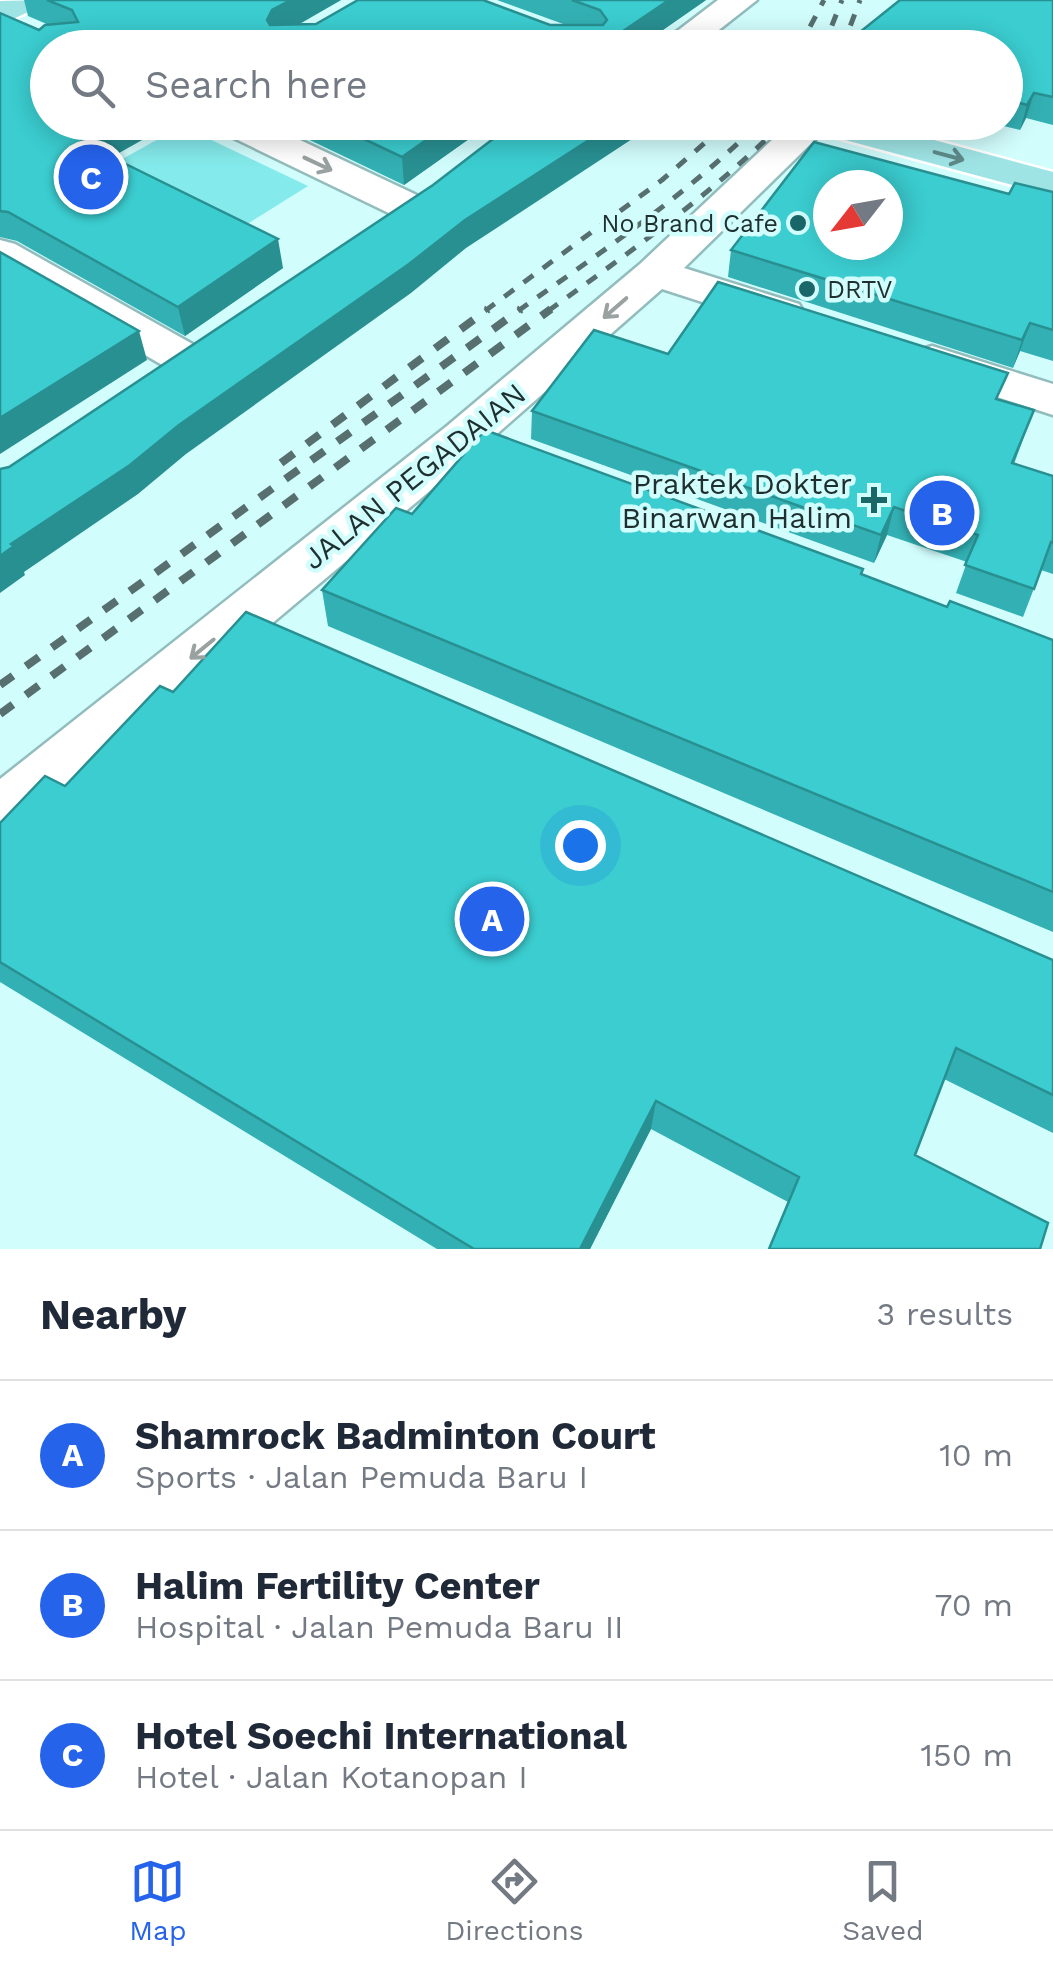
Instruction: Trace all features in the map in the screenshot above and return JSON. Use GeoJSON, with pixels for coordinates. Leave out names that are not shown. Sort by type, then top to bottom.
{"type":"FeatureCollection","features":[{"type":"Feature","properties":{"kind":"main road"},"geometry":{"type":"LineString","coordinates":[[886,140],[1053,184]]}},
{"type":"Feature","properties":{"kind":"street"},"geometry":{"type":"LineString","coordinates":[[698,30],[740,0]]}},
{"type":"Feature","properties":{"kind":"street"},"geometry":{"type":"LineString","coordinates":[[268,140],[408,207]]}},
{"type":"Feature","properties":{"kind":"street","name":"JALAN PEGADAIAN"},"geometry":{"type":"LineString","coordinates":[[0,815],[464,438],[655,274],[799,140]]}},
{"type":"Feature","properties":{"kind":"street"},"geometry":{"type":"LineString","coordinates":[[0,253],[187,359]]}},
{"type":"Feature","properties":{"kind":"street"},"geometry":{"type":"LineString","coordinates":[[655,274],[826,328]]}},
{"type":"Feature","properties":{"kind":"street"},"geometry":{"type":"LineString","coordinates":[[902,352],[1053,400]]}},
{"type":"Feature","properties":{"kind":"street"},"geometry":{"type":"LineString","coordinates":[[464,438],[519,458]]}},
{"type":"Feature","properties":{"kind":"street"},"geometry":{"type":"LineString","coordinates":[[242,616],[296,639]]}},
{"type":"Feature","properties":{"kind":"shaded area"},"geometry":{"type":"Polygon","coordinates":[[[157,140],[211,140],[308,186],[241,228],[115,163],[157,140]]]}},
{"type":"Feature","properties":{"kind":"building"},"geometry":{"type":"Polygon","coordinates":[[[47,0],[291,0],[272,10],[267,20],[270,25],[316,24],[358,0],[483,0],[550,25],[603,25],[607,20],[600,10],[572,0],[669,0],[625,30],[39,30],[45,25],[78,22],[72,10],[47,0]]]}},
{"type":"Feature","properties":{"kind":"building"},"geometry":{"type":"Polygon","coordinates":[[[900,0],[1053,0],[1053,97],[1034,93],[1027,105],[1023,104],[1023,30],[862,30],[900,0]]]}},
{"type":"Feature","properties":{"kind":"building"},"geometry":{"type":"Polygon","coordinates":[[[0,13],[39,30],[30,30],[30,140],[85,140],[81,142],[278,239],[178,307],[0,211],[0,13]]]}},
{"type":"Feature","properties":{"kind":"building"},"geometry":{"type":"Polygon","coordinates":[[[366,140],[426,140],[402,157],[366,140]]]}},
{"type":"Feature","properties":{"kind":"building"},"geometry":{"type":"Polygon","coordinates":[[[492,140],[589,140],[465,220],[409,264],[179,425],[130,465],[11,544],[14,546],[0,556],[0,469],[9,467],[433,185],[492,140]]]}},
{"type":"Feature","properties":{"kind":"building"},"geometry":{"type":"Polygon","coordinates":[[[814,142],[1009,194],[1015,183],[1053,192],[1053,330],[1030,323],[1022,340],[731,250],[814,142]]]}},
{"type":"Feature","properties":{"kind":"building"},"geometry":{"type":"Polygon","coordinates":[[[0,252],[139,331],[0,418],[0,252]]]}},
{"type":"Feature","properties":{"kind":"building"},"geometry":{"type":"Polygon","coordinates":[[[718,282],[1008,373],[996,399],[1034,410],[1012,463],[1053,476],[1053,543],[1034,589],[965,565],[978,535],[894,507],[881,535],[532,411],[594,330],[668,354],[718,282]]]}},
{"type":"Feature","properties":{"kind":"building"},"geometry":{"type":"Polygon","coordinates":[[[485,430],[863,569],[861,574],[947,607],[950,601],[1053,640],[1053,892],[322,590],[396,508],[412,514],[485,430]]]}},
{"type":"Feature","properties":{"kind":"building"},"geometry":{"type":"Polygon","coordinates":[[[246,612],[1053,960],[1053,1095],[956,1048],[915,1155],[1048,1223],[1040,1249],[769,1249],[799,1177],[656,1101],[580,1249],[474,1249],[0,962],[0,823],[45,776],[65,786],[160,686],[173,692],[246,612]]]}},
{"type":"Feature","properties":{"kind":"railway"},"geometry":{"type":"LineString","coordinates":[[808,30],[824,0]]}},
{"type":"Feature","properties":{"kind":"railway"},"geometry":{"type":"LineString","coordinates":[[830,30],[842,0]]}},
{"type":"Feature","properties":{"kind":"railway"},"geometry":{"type":"LineString","coordinates":[[849,30],[860,0]]}},
{"type":"Feature","properties":{"kind":"railway"},"geometry":{"type":"LineString","coordinates":[[485,311],[662,180],[708,140]]}},
{"type":"Feature","properties":{"kind":"railway"},"geometry":{"type":"LineString","coordinates":[[518,311],[612,245],[741,140]]}},
{"type":"Feature","properties":{"kind":"railway"},"geometry":{"type":"LineString","coordinates":[[548,311],[699,198],[765,140]]}},
{"type":"Feature","properties":{"kind":"railway"},"geometry":{"type":"LineString","coordinates":[[281,463],[488,309]]}},
{"type":"Feature","properties":{"kind":"railway"},"geometry":{"type":"LineString","coordinates":[[0,685],[521,309]]}},
{"type":"Feature","properties":{"kind":"railway"},"geometry":{"type":"LineString","coordinates":[[0,714],[551,309]]}},
{"type":"Feature","properties":{"kind":"place","name":"Hotel Soechi International"},"geometry":{"type":"Point","coordinates":[91,177]}},
{"type":"Feature","properties":{"kind":"place","name":"No Brand Cafe"},"geometry":{"type":"Point","coordinates":[798,223]}},
{"type":"Feature","properties":{"kind":"place","name":"DRTV"},"geometry":{"type":"Point","coordinates":[807,289]}},
{"type":"Feature","properties":{"kind":"place","name":"Praktek Dokter Binarwan Halim"},"geometry":{"type":"Point","coordinates":[874,500]}},
{"type":"Feature","properties":{"kind":"place","name":"Halim Fertility Center"},"geometry":{"type":"Point","coordinates":[942,513]}},
{"type":"Feature","properties":{"kind":"place","name":"Shamrock Badminton Court"},"geometry":{"type":"Point","coordinates":[492,919]}}]}
